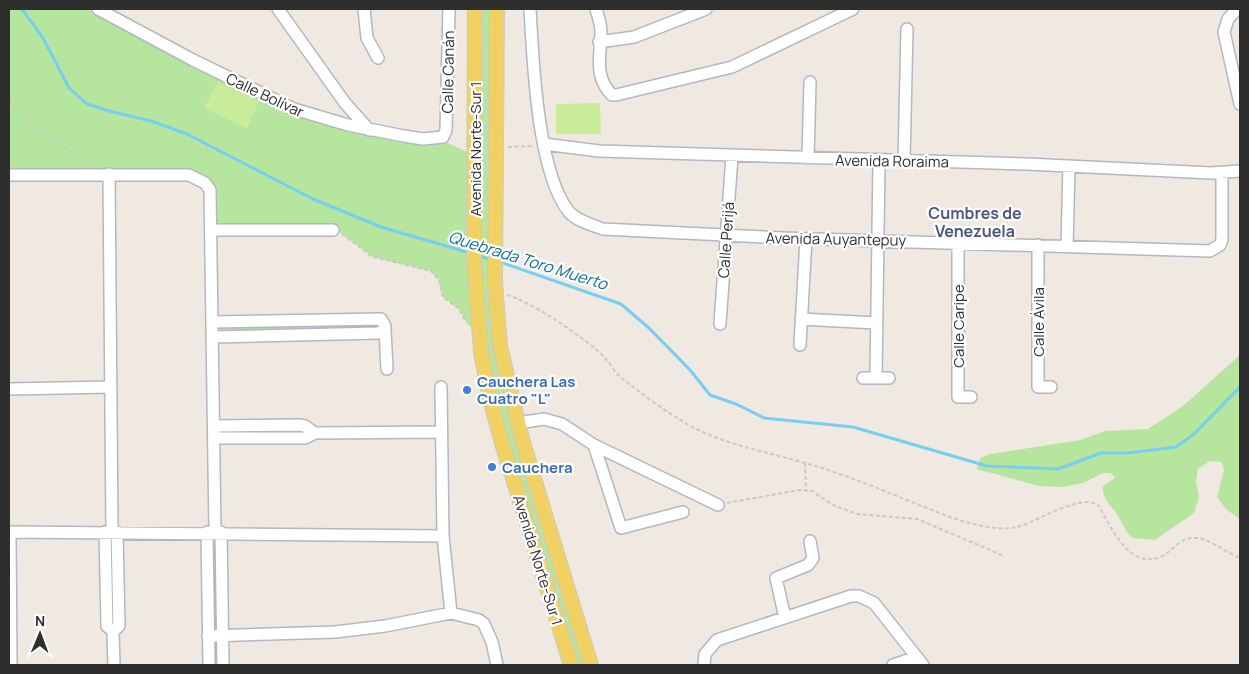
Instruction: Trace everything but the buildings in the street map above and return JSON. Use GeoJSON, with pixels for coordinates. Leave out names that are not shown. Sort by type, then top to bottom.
{"type":"FeatureCollection","features":[{"type":"Feature","properties":{"kind":"main road","name":"Avenida Norte-Sur 1"},"geometry":{"type":"LineString","coordinates":[[475,9],[474,282],[478,328],[486,382],[497,425],[570,665]]}},
{"type":"Feature","properties":{"kind":"main road","name":"Avenida Norte-Sur 1"},"geometry":{"type":"LineString","coordinates":[[497,9],[495,287],[500,346],[518,423],[591,665]]}},
{"type":"Feature","properties":{"kind":"street","name":"Calle Bolívar"},"geometry":{"type":"LineString","coordinates":[[98,9],[193,60],[294,109],[369,130],[423,139],[437,138],[445,134]]}},
{"type":"Feature","properties":{"kind":"street"},"geometry":{"type":"LineString","coordinates":[[278,9],[345,102],[369,130]]}},
{"type":"Feature","properties":{"kind":"street"},"geometry":{"type":"LineString","coordinates":[[364,9],[367,38],[378,58]]}},
{"type":"Feature","properties":{"kind":"street","name":"Calle Canán"},"geometry":{"type":"LineString","coordinates":[[445,134],[449,9]]}},
{"type":"Feature","properties":{"kind":"street","name":"Avenida Auyantepuy"},"geometry":{"type":"LineString","coordinates":[[530,9],[537,101],[544,144],[552,174],[569,212],[589,224],[618,232],[1210,250],[1220,245],[1222,239],[1222,173]]}},
{"type":"Feature","properties":{"kind":"street"},"geometry":{"type":"LineString","coordinates":[[596,9],[601,32],[598,64],[606,89],[612,95],[732,67],[853,9]]}},
{"type":"Feature","properties":{"kind":"street"},"geometry":{"type":"LineString","coordinates":[[599,42],[634,37],[706,9]]}},
{"type":"Feature","properties":{"kind":"street"},"geometry":{"type":"LineString","coordinates":[[1237,9],[1228,18],[1224,32],[1240,104]]}},
{"type":"Feature","properties":{"kind":"street"},"geometry":{"type":"LineString","coordinates":[[904,161],[907,29]]}},
{"type":"Feature","properties":{"kind":"street"},"geometry":{"type":"LineString","coordinates":[[808,158],[810,82]]}},
{"type":"Feature","properties":{"kind":"street","name":"Avenida Roraima"},"geometry":{"type":"LineString","coordinates":[[544,144],[599,151],[1069,166],[1222,173],[1240,171]]}},
{"type":"Feature","properties":{"kind":"street","name":"Calle Perijá"},"geometry":{"type":"LineString","coordinates":[[720,324],[732,156]]}},
{"type":"Feature","properties":{"kind":"street"},"geometry":{"type":"LineString","coordinates":[[876,378],[879,160]]}},
{"type":"Feature","properties":{"kind":"street"},"geometry":{"type":"LineString","coordinates":[[1067,246],[1069,166]]}},
{"type":"Feature","properties":{"kind":"street"},"geometry":{"type":"LineString","coordinates":[[106,174],[111,387],[111,532],[107,626],[113,631],[114,665]]}},
{"type":"Feature","properties":{"kind":"street"},"geometry":{"type":"LineString","coordinates":[[9,175],[183,174],[198,177],[210,190],[212,230],[214,532],[208,636],[209,665]]}},
{"type":"Feature","properties":{"kind":"street"},"geometry":{"type":"LineString","coordinates":[[212,230],[333,230]]}},
{"type":"Feature","properties":{"kind":"street"},"geometry":{"type":"LineString","coordinates":[[800,345],[806,239]]}},
{"type":"Feature","properties":{"kind":"street","name":"Calle Caripe"},"geometry":{"type":"LineString","coordinates":[[958,242],[958,397],[971,397]]}},
{"type":"Feature","properties":{"kind":"street","name":"Calle Ávila"},"geometry":{"type":"LineString","coordinates":[[1038,245],[1038,387],[1051,388]]}},
{"type":"Feature","properties":{"kind":"street"},"geometry":{"type":"LineString","coordinates":[[213,322],[381,319],[384,322],[385,330],[387,369]]}},
{"type":"Feature","properties":{"kind":"street"},"geometry":{"type":"LineString","coordinates":[[801,319],[876,323]]}},
{"type":"Feature","properties":{"kind":"street"},"geometry":{"type":"LineString","coordinates":[[294,321],[295,336]]}},
{"type":"Feature","properties":{"kind":"street"},"geometry":{"type":"LineString","coordinates":[[213,337],[378,333],[385,330]]}},
{"type":"Feature","properties":{"kind":"street"},"geometry":{"type":"LineString","coordinates":[[863,378],[889,378]]}},
{"type":"Feature","properties":{"kind":"street"},"geometry":{"type":"LineString","coordinates":[[9,389],[111,387]]}},
{"type":"Feature","properties":{"kind":"street"},"geometry":{"type":"LineString","coordinates":[[441,387],[444,536],[452,613]]}},
{"type":"Feature","properties":{"kind":"street"},"geometry":{"type":"LineString","coordinates":[[518,423],[551,420],[562,424],[594,445],[718,505]]}},
{"type":"Feature","properties":{"kind":"street"},"geometry":{"type":"LineString","coordinates":[[214,426],[299,425],[305,426],[315,433]]}},
{"type":"Feature","properties":{"kind":"street"},"geometry":{"type":"LineString","coordinates":[[214,438],[305,438],[315,433],[441,432]]}},
{"type":"Feature","properties":{"kind":"street"},"geometry":{"type":"LineString","coordinates":[[594,445],[621,528],[683,512]]}},
{"type":"Feature","properties":{"kind":"street"},"geometry":{"type":"LineString","coordinates":[[11,665],[10,532],[214,532],[444,536]]}},
{"type":"Feature","properties":{"kind":"street"},"geometry":{"type":"LineString","coordinates":[[214,532],[223,636],[223,665]]}},
{"type":"Feature","properties":{"kind":"street"},"geometry":{"type":"LineString","coordinates":[[785,618],[776,578],[808,565],[813,558],[810,541]]}},
{"type":"Feature","properties":{"kind":"street"},"geometry":{"type":"LineString","coordinates":[[704,665],[705,654],[717,640],[851,596],[858,596],[874,603],[920,661],[893,665]]}},
{"type":"Feature","properties":{"kind":"street"},"geometry":{"type":"LineString","coordinates":[[208,636],[335,632],[385,626],[452,613],[478,620],[484,624],[492,642],[498,665]]}},
{"type":"Feature","properties":{"kind":"path"},"geometry":{"type":"LineString","coordinates":[[9,100],[37,130],[106,174]]}},
{"type":"Feature","properties":{"kind":"path"},"geometry":{"type":"LineString","coordinates":[[496,146],[531,147],[544,144]]}},
{"type":"Feature","properties":{"kind":"path"},"geometry":{"type":"LineString","coordinates":[[333,230],[341,233],[374,257],[431,271],[439,280],[443,297],[459,309],[468,325],[478,328]]}},
{"type":"Feature","properties":{"kind":"path"},"geometry":{"type":"LineString","coordinates":[[495,287],[556,321],[605,357],[617,374],[627,382],[687,424],[736,446],[805,463],[860,481],[952,518],[994,527],[1016,527],[1080,502],[1094,502],[1098,505],[1125,549],[1134,555],[1160,557],[1183,541],[1198,538],[1240,558]]}},
{"type":"Feature","properties":{"kind":"path"},"geometry":{"type":"LineString","coordinates":[[805,463],[806,490]]}},
{"type":"Feature","properties":{"kind":"path"},"geometry":{"type":"LineString","coordinates":[[718,505],[812,490],[833,505],[857,514],[917,519],[1002,555]]}},
{"type":"Feature","properties":{"kind":"green space"},"geometry":{"type":"Polygon","coordinates":[[[9,9],[98,9],[294,109],[437,138],[474,155],[475,9],[497,9],[497,324],[591,665],[571,665],[473,328],[468,325],[459,309],[443,297],[439,280],[431,271],[373,257],[337,230],[212,230],[212,197],[198,177],[9,175],[9,9]]]}},
{"type":"Feature","properties":{"kind":"green space"},"geometry":{"type":"Polygon","coordinates":[[[218,82],[259,102],[247,128],[204,108],[218,82]]]}},
{"type":"Feature","properties":{"kind":"green space"},"geometry":{"type":"Polygon","coordinates":[[[600,103],[601,134],[556,134],[556,104],[600,103]]]}},
{"type":"Feature","properties":{"kind":"green space"},"geometry":{"type":"Polygon","coordinates":[[[381,319],[385,330],[213,337],[213,322],[381,319]]]}},
{"type":"Feature","properties":{"kind":"green space"},"geometry":{"type":"Polygon","coordinates":[[[1240,355],[1240,519],[1227,510],[1217,497],[1224,470],[1222,462],[1210,461],[1198,469],[1196,482],[1199,498],[1194,513],[1155,540],[1132,538],[1125,529],[1107,501],[1103,491],[1103,486],[1115,478],[1111,473],[1103,473],[1083,483],[1062,487],[1039,486],[977,469],[980,458],[990,454],[1080,440],[1105,431],[1148,429],[1183,406],[1240,355]]]}},
{"type":"Feature","properties":{"kind":"green space"},"geometry":{"type":"Polygon","coordinates":[[[207,532],[221,532],[223,665],[209,665],[207,532]]]}},
{"type":"Feature","properties":{"kind":"waterway","name":"Quebrada Toro Muerto"},"geometry":{"type":"LineString","coordinates":[[22,9],[43,38],[69,88],[87,104],[151,121],[187,134],[313,199],[381,227],[470,253]]}},
{"type":"Feature","properties":{"kind":"waterway","name":"Quebrada Toro Muerto"},"geometry":{"type":"LineString","coordinates":[[479,256],[492,260]]}},
{"type":"Feature","properties":{"kind":"waterway","name":"Quebrada Toro Muerto"},"geometry":{"type":"LineString","coordinates":[[500,262],[621,304],[649,328],[691,371],[710,395],[736,404],[764,418],[853,427],[987,466],[1058,469],[1101,453],[1127,453],[1176,447],[1194,434],[1240,387]]}},
{"type":"Feature","properties":{"kind":"place","name":"Cauchera Las Cuatro \"L\""},"geometry":{"type":"Point","coordinates":[467,390]}},
{"type":"Feature","properties":{"kind":"place","name":"Cauchera"},"geometry":{"type":"Point","coordinates":[492,467]}},
{"type":"Feature","properties":{"kind":"district","name":"Cumbres de Venezuela"},"geometry":{"type":"Point","coordinates":[975,222]}}]}
